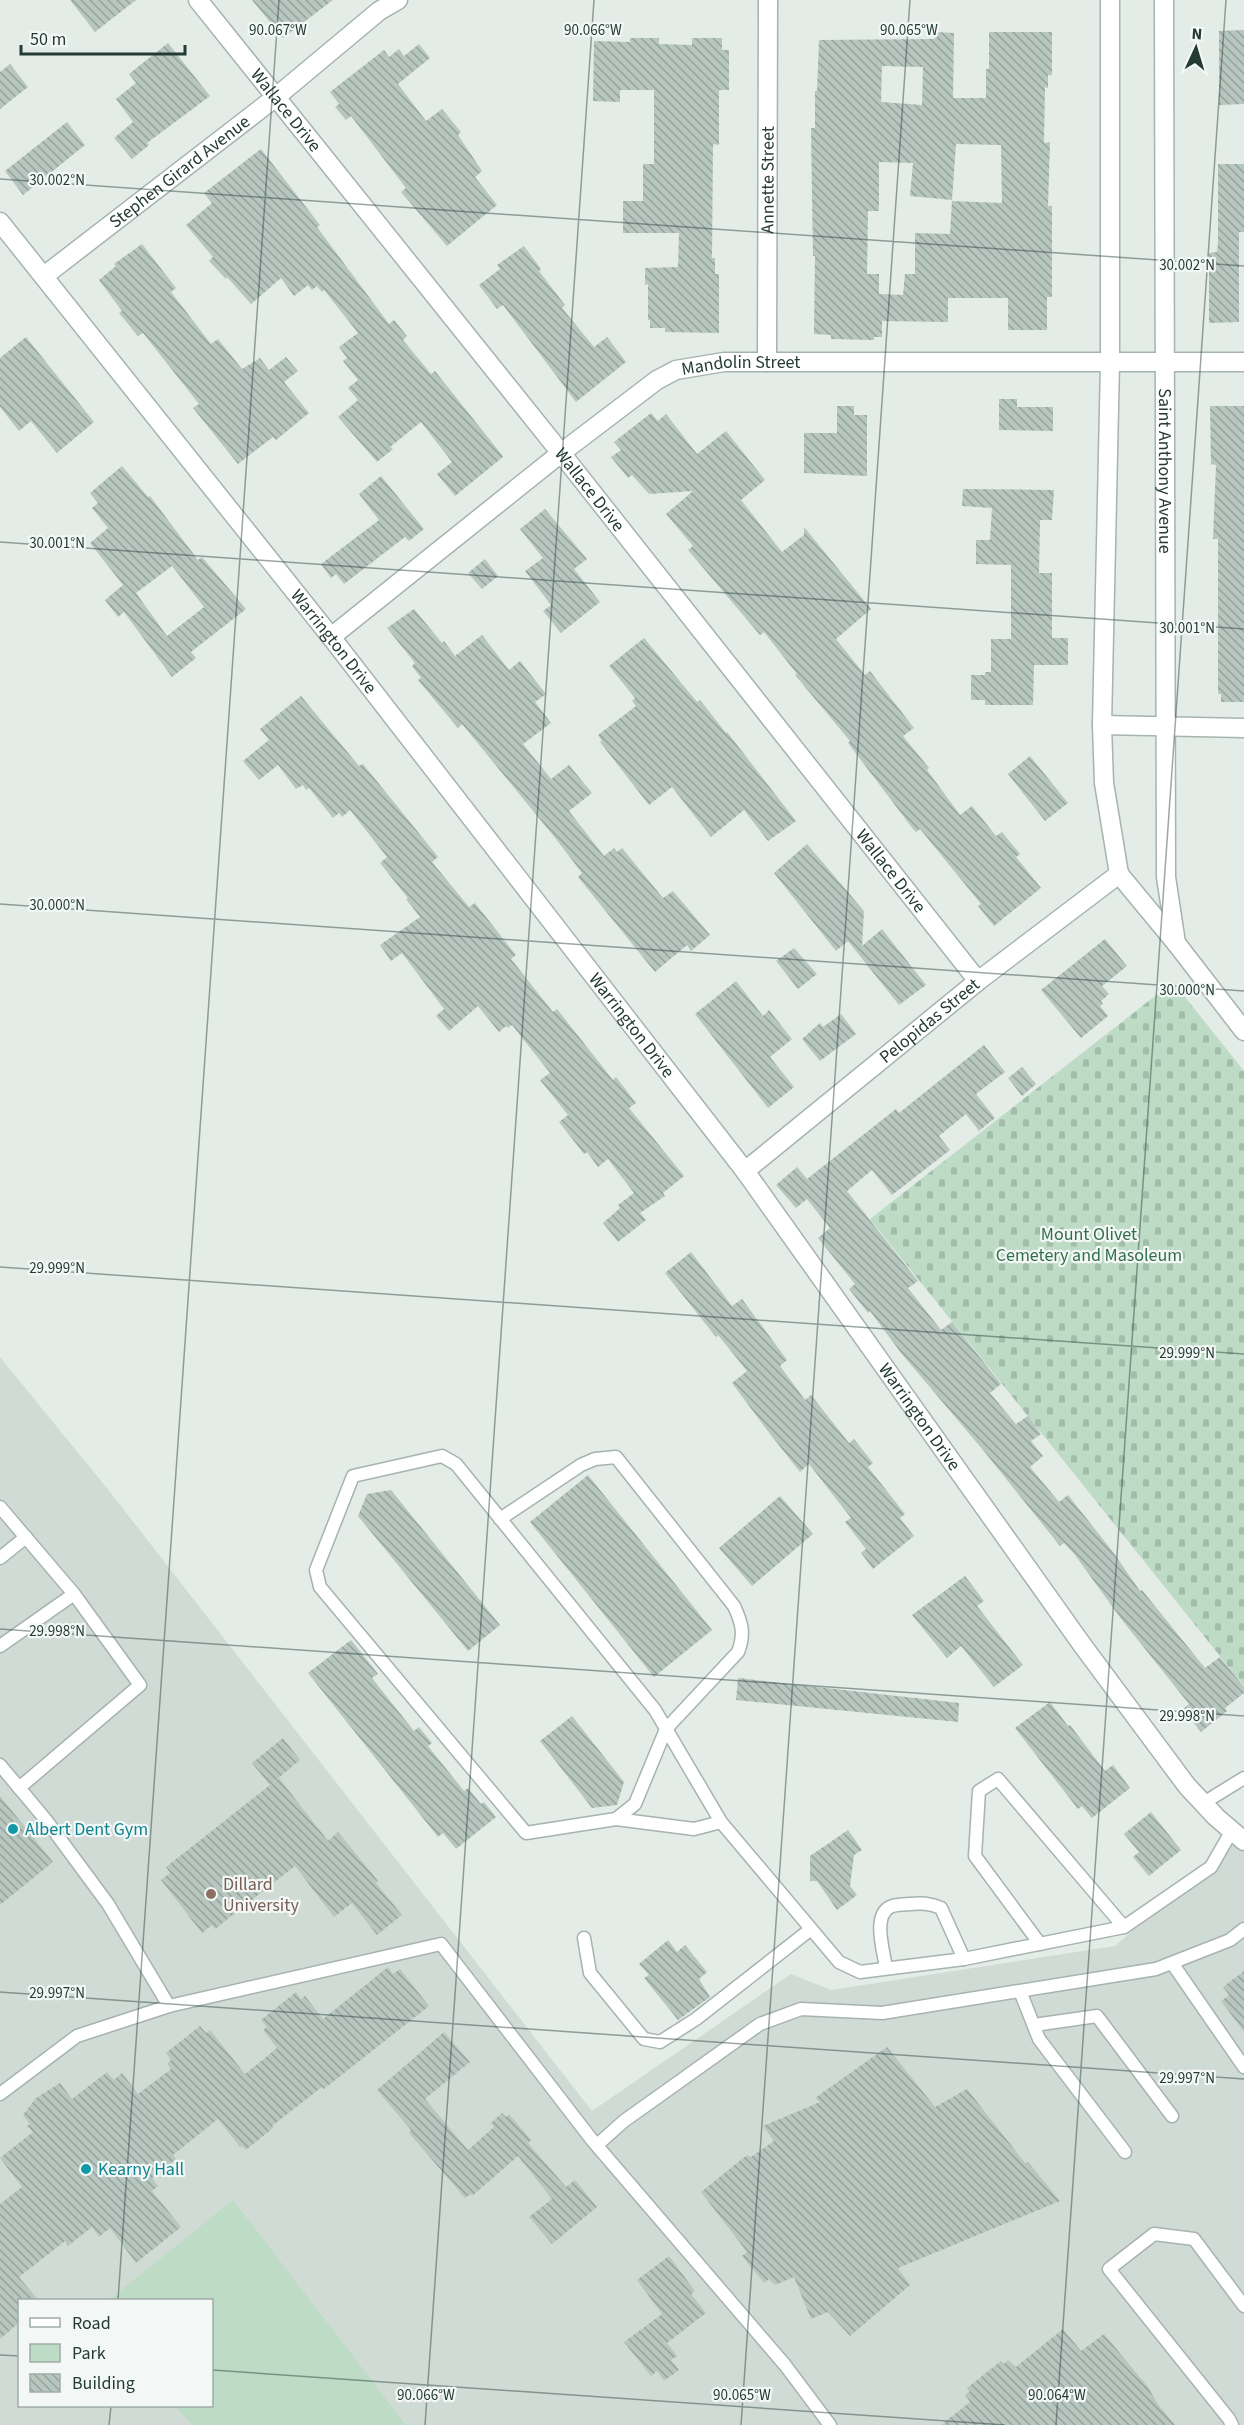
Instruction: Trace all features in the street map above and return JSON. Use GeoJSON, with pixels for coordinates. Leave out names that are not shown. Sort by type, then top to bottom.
{"type":"FeatureCollection","features":[{"type":"Feature","properties":{"kind":"street","name":"Wallace Drive"},"geometry":{"type":"LineString","coordinates":[[198,0],[561,453],[978,981]]}},
{"type":"Feature","properties":{"kind":"street","name":"Stephen Girard Avenue"},"geometry":{"type":"LineString","coordinates":[[44,276],[276,97],[379,11],[398,0]]}},
{"type":"Feature","properties":{"kind":"street","name":"Annette Street"},"geometry":{"type":"LineString","coordinates":[[767,362],[768,0]]}},
{"type":"Feature","properties":{"kind":"street"},"geometry":{"type":"LineString","coordinates":[[1110,0],[1110,363],[1101,725],[1104,783],[1119,874],[1176,942],[1244,1031]]}},
{"type":"Feature","properties":{"kind":"street","name":"Saint Anthony Avenue"},"geometry":{"type":"LineString","coordinates":[[1164,0],[1166,877],[1176,942]]}},
{"type":"Feature","properties":{"kind":"street","name":"Warrington Drive"},"geometry":{"type":"LineString","coordinates":[[0,222],[332,637],[745,1171],[1083,1646],[1203,1804],[1238,1837]]}},
{"type":"Feature","properties":{"kind":"street","name":"Mandolin Street"},"geometry":{"type":"LineString","coordinates":[[332,637],[561,453],[657,380],[676,370],[724,362],[1244,362]]}},
{"type":"Feature","properties":{"kind":"street"},"geometry":{"type":"LineString","coordinates":[[1101,725],[1244,728]]}},
{"type":"Feature","properties":{"kind":"street","name":"Pelopidas Street"},"geometry":{"type":"LineString","coordinates":[[745,1171],[978,981],[1119,874]]}},
{"type":"Feature","properties":{"kind":"lane"},"geometry":{"type":"LineString","coordinates":[[721,1822],[693,1829],[616,1819],[526,1833],[320,1587],[316,1570],[353,1476],[441,1456],[456,1464],[655,1710],[721,1822],[839,1962],[860,1972],[964,1959],[1124,1927],[1211,1867],[1238,1837]]}},
{"type":"Feature","properties":{"kind":"lane"},"geometry":{"type":"LineString","coordinates":[[500,1519],[581,1465],[595,1459],[616,1457],[727,1597],[742,1624],[743,1638],[738,1652],[666,1729],[635,1804],[616,1819]]}},
{"type":"Feature","properties":{"kind":"lane"},"geometry":{"type":"LineString","coordinates":[[0,1507],[74,1594],[140,1685],[19,1788]]}},
{"type":"Feature","properties":{"kind":"lane"},"geometry":{"type":"LineString","coordinates":[[0,1558],[26,1537]]}},
{"type":"Feature","properties":{"kind":"lane"},"geometry":{"type":"LineString","coordinates":[[0,1646],[74,1594]]}},
{"type":"Feature","properties":{"kind":"lane"},"geometry":{"type":"LineString","coordinates":[[0,1765],[108,1904],[169,2006]]}},
{"type":"Feature","properties":{"kind":"lane"},"geometry":{"type":"LineString","coordinates":[[1203,1804],[1244,1778]]}},
{"type":"Feature","properties":{"kind":"lane"},"geometry":{"type":"LineString","coordinates":[[1040,1944],[975,1856],[979,1791],[998,1779],[1124,1927]]}},
{"type":"Feature","properties":{"kind":"lane"},"geometry":{"type":"LineString","coordinates":[[886,1968],[880,1926],[882,1914],[889,1907],[897,1905],[927,1903],[941,1908],[964,1959]]}},
{"type":"Feature","properties":{"kind":"lane"},"geometry":{"type":"LineString","coordinates":[[584,1938],[590,1973],[644,2038],[660,2042],[696,2019],[811,1929]]}},
{"type":"Feature","properties":{"kind":"lane"},"geometry":{"type":"LineString","coordinates":[[597,2145],[624,2121],[760,2024],[801,2009],[882,2013],[1156,1969],[1230,1940],[1244,1929]]}},
{"type":"Feature","properties":{"kind":"lane"},"geometry":{"type":"LineString","coordinates":[[0,2094],[77,2036],[169,2006],[441,1944],[597,2145],[785,2365],[830,2425]]}},
{"type":"Feature","properties":{"kind":"lane"},"geometry":{"type":"LineString","coordinates":[[1172,1963],[1244,2067]]}},
{"type":"Feature","properties":{"kind":"lane"},"geometry":{"type":"LineString","coordinates":[[1020,1991],[1039,2039],[1125,2152]]}},
{"type":"Feature","properties":{"kind":"lane"},"geometry":{"type":"LineString","coordinates":[[1034,2025],[1097,2016],[1172,2116]]}},
{"type":"Feature","properties":{"kind":"lane"},"geometry":{"type":"LineString","coordinates":[[1232,2425],[1109,2269],[1154,2234],[1194,2239],[1244,2306]]}},
{"type":"Feature","properties":{"kind":"shaded area","name":"Dillard University"},"geometry":{"type":"Polygon","coordinates":[[[0,1357],[110,1492],[592,2111],[791,1974],[831,1990],[1115,1946],[1238,1838],[1244,1841],[1244,2425],[0,2425],[0,1357]]]}},
{"type":"Feature","properties":{"kind":"green space","name":"Mount Olivet Cemetery and Masoleum"},"geometry":{"type":"Polygon","coordinates":[[[1173,982],[1244,1071],[1244,1686],[870,1219],[1173,982]]]}},
{"type":"Feature","properties":{"kind":"green space"},"geometry":{"type":"Polygon","coordinates":[[[233,2200],[406,2425],[192,2425],[176,2407],[213,2407],[213,2299],[110,2299],[233,2200]]]}},
{"type":"Feature","properties":{"kind":"building"},"geometry":{"type":"Polygon","coordinates":[[[70,0],[136,0],[95,32],[70,0]]]}},
{"type":"Feature","properties":{"kind":"building"},"geometry":{"type":"Polygon","coordinates":[[[252,0],[333,0],[283,38],[252,0]]]}},
{"type":"Feature","properties":{"kind":"building"},"geometry":{"type":"Polygon","coordinates":[[[1244,30],[1244,104],[1219,105],[1219,31],[1244,30]]]}},
{"type":"Feature","properties":{"kind":"building"},"geometry":{"type":"Polygon","coordinates":[[[935,32],[954,33],[953,98],[986,98],[989,32],[1052,32],[1052,75],[1048,75],[1048,88],[1045,87],[1044,143],[1050,142],[1048,206],[1052,206],[1052,297],[1047,297],[1047,330],[1008,330],[1008,298],[948,298],[948,322],[882,321],[882,337],[874,337],[874,340],[831,339],[831,335],[814,334],[815,256],[813,256],[811,128],[815,128],[819,40],[935,39],[935,32]],[[882,66],[881,102],[922,105],[923,67],[882,66]],[[956,144],[952,200],[910,196],[913,163],[879,162],[879,211],[868,211],[867,274],[879,274],[879,294],[903,295],[905,274],[915,274],[915,233],[950,234],[952,201],[1002,203],[1001,145],[956,144]]]}},
{"type":"Feature","properties":{"kind":"building"},"geometry":{"type":"Polygon","coordinates":[[[630,38],[659,38],[659,44],[692,45],[692,38],[722,38],[722,50],[729,50],[729,90],[719,90],[719,145],[713,144],[712,258],[715,258],[715,274],[719,274],[719,333],[665,332],[665,328],[650,328],[645,268],[678,267],[679,233],[623,233],[623,201],[643,201],[643,164],[654,164],[654,90],[620,90],[620,102],[593,101],[594,41],[630,42],[630,38]]]}},
{"type":"Feature","properties":{"kind":"building"},"geometry":{"type":"Polygon","coordinates":[[[168,43],[210,96],[147,143],[149,145],[132,159],[114,138],[133,122],[116,99],[136,83],[129,74],[168,43]]]}},
{"type":"Feature","properties":{"kind":"building"},"geometry":{"type":"Polygon","coordinates":[[[419,44],[430,58],[398,84],[426,121],[442,109],[461,132],[458,135],[482,171],[475,177],[497,205],[447,246],[401,192],[406,188],[351,116],[346,120],[335,107],[339,104],[330,92],[384,50],[389,57],[399,49],[404,56],[419,44]]]}},
{"type":"Feature","properties":{"kind":"building"},"geometry":{"type":"Polygon","coordinates":[[[10,64],[28,87],[0,109],[0,72],[10,64]]]}},
{"type":"Feature","properties":{"kind":"building"},"geometry":{"type":"Polygon","coordinates":[[[67,122],[85,145],[23,195],[5,171],[67,122]]]}},
{"type":"Feature","properties":{"kind":"building"},"geometry":{"type":"Polygon","coordinates":[[[261,149],[320,225],[317,227],[389,324],[394,320],[407,336],[403,340],[431,374],[435,371],[502,455],[503,457],[455,496],[437,474],[452,462],[421,422],[390,447],[393,449],[377,462],[338,417],[358,400],[348,388],[358,380],[343,361],[347,358],[339,347],[358,333],[324,290],[322,292],[317,286],[312,290],[308,285],[294,296],[281,278],[251,304],[209,261],[213,257],[186,225],[212,203],[204,193],[261,149]]]}},
{"type":"Feature","properties":{"kind":"building"},"geometry":{"type":"Polygon","coordinates":[[[1218,164],[1244,164],[1244,232],[1239,232],[1239,322],[1209,323],[1209,253],[1217,252],[1218,243],[1218,164]]]}},
{"type":"Feature","properties":{"kind":"building"},"geometry":{"type":"Polygon","coordinates":[[[142,244],[176,288],[171,292],[211,344],[218,339],[242,369],[260,358],[269,370],[286,357],[298,371],[284,382],[309,413],[276,440],[273,437],[238,464],[193,408],[199,404],[143,333],[138,336],[119,313],[122,311],[99,280],[116,266],[114,264],[142,244]]]}},
{"type":"Feature","properties":{"kind":"building"},"geometry":{"type":"Polygon","coordinates":[[[524,246],[541,269],[539,271],[565,305],[562,308],[594,347],[607,337],[626,362],[576,402],[503,305],[497,309],[479,285],[500,269],[497,265],[524,246]]]}},
{"type":"Feature","properties":{"kind":"building"},"geometry":{"type":"Polygon","coordinates":[[[26,337],[94,422],[57,453],[31,421],[19,431],[0,407],[0,358],[26,337]]]}},
{"type":"Feature","properties":{"kind":"building"},"geometry":{"type":"Polygon","coordinates":[[[999,399],[1017,399],[1017,407],[1053,407],[1053,431],[999,430],[999,399]]]}},
{"type":"Feature","properties":{"kind":"building"},"geometry":{"type":"Polygon","coordinates":[[[837,406],[854,406],[854,415],[867,415],[867,476],[804,473],[804,433],[837,433],[837,406]]]}},
{"type":"Feature","properties":{"kind":"building"},"geometry":{"type":"Polygon","coordinates":[[[1210,406],[1244,406],[1244,702],[1221,702],[1221,694],[1218,694],[1218,539],[1213,539],[1216,465],[1211,464],[1210,406]]]}},
{"type":"Feature","properties":{"kind":"building"},"geometry":{"type":"Polygon","coordinates":[[[651,413],[658,421],[666,414],[697,454],[726,431],[765,480],[741,500],[782,552],[804,535],[804,527],[871,609],[836,639],[865,675],[870,671],[914,728],[903,736],[929,768],[927,770],[960,815],[972,806],[996,836],[1002,832],[1020,854],[1016,857],[1041,888],[994,926],[978,906],[981,904],[920,829],[916,832],[913,829],[848,743],[850,741],[795,675],[797,674],[764,632],[760,635],[688,550],[693,546],[666,514],[693,491],[649,494],[632,475],[628,478],[611,457],[621,450],[614,442],[651,413]]]}},
{"type":"Feature","properties":{"kind":"building"},"geometry":{"type":"Polygon","coordinates":[[[122,466],[148,497],[150,496],[198,560],[202,557],[246,609],[191,652],[196,658],[172,677],[124,612],[118,617],[105,600],[123,585],[90,543],[108,528],[92,508],[98,503],[90,493],[122,466]],[[172,566],[136,593],[167,636],[204,607],[172,566]]]}},
{"type":"Feature","properties":{"kind":"building"},"geometry":{"type":"Polygon","coordinates":[[[381,476],[424,529],[409,541],[405,537],[344,584],[336,574],[331,578],[321,564],[379,520],[359,494],[381,476]]]}},
{"type":"Feature","properties":{"kind":"building"},"geometry":{"type":"Polygon","coordinates":[[[963,489],[1054,490],[1052,520],[1040,520],[1039,573],[1052,573],[1052,638],[1068,638],[1068,665],[1034,665],[1033,705],[985,705],[985,700],[971,700],[971,675],[985,675],[985,672],[991,672],[991,639],[1011,639],[1011,565],[976,564],[976,540],[990,540],[992,508],[962,506],[963,489]]]}},
{"type":"Feature","properties":{"kind":"building"},"geometry":{"type":"Polygon","coordinates":[[[545,509],[587,559],[574,569],[600,602],[561,633],[543,611],[551,605],[525,571],[543,558],[520,529],[545,509]]]}},
{"type":"Feature","properties":{"kind":"building"},"geometry":{"type":"Polygon","coordinates":[[[485,559],[498,576],[482,589],[468,573],[485,559]]]}},
{"type":"Feature","properties":{"kind":"building"},"geometry":{"type":"Polygon","coordinates":[[[414,609],[455,656],[482,635],[509,670],[520,661],[546,694],[535,702],[551,723],[523,744],[551,779],[569,765],[592,793],[569,811],[604,856],[614,848],[617,852],[622,848],[663,898],[673,891],[710,935],[691,951],[687,945],[655,972],[578,877],[582,873],[556,839],[462,724],[458,728],[418,680],[421,678],[412,666],[415,663],[387,628],[414,609]]]}},
{"type":"Feature","properties":{"kind":"building"},"geometry":{"type":"Polygon","coordinates":[[[644,638],[697,702],[700,700],[727,732],[796,821],[768,841],[744,810],[711,837],[672,787],[649,805],[600,742],[602,741],[598,735],[636,706],[632,701],[635,698],[609,666],[644,638]]]}},
{"type":"Feature","properties":{"kind":"building"},"geometry":{"type":"Polygon","coordinates":[[[301,696],[359,766],[363,764],[438,857],[432,862],[469,907],[475,903],[516,955],[511,959],[553,1012],[557,1009],[613,1080],[616,1077],[636,1103],[629,1108],[684,1176],[663,1193],[665,1196],[640,1213],[646,1220],[618,1242],[603,1223],[620,1208],[618,1205],[634,1193],[608,1159],[598,1167],[587,1152],[584,1154],[559,1122],[568,1115],[540,1080],[550,1073],[512,1025],[508,1028],[506,1026],[499,1032],[478,1006],[449,1031],[436,1016],[444,1009],[402,953],[391,961],[380,945],[420,917],[380,863],[387,857],[350,810],[342,817],[339,813],[333,818],[309,788],[306,790],[303,785],[296,789],[278,765],[259,780],[243,761],[269,740],[260,729],[301,696]]]}},
{"type":"Feature","properties":{"kind":"building"},"geometry":{"type":"Polygon","coordinates":[[[1030,756],[1068,803],[1045,821],[1008,774],[1030,756]]]}},
{"type":"Feature","properties":{"kind":"building"},"geometry":{"type":"Polygon","coordinates":[[[807,844],[864,911],[862,946],[882,929],[926,985],[899,1005],[848,941],[836,951],[774,873],[807,844]]]}},
{"type":"Feature","properties":{"kind":"building"},"geometry":{"type":"Polygon","coordinates":[[[1105,939],[1127,966],[1102,986],[1109,994],[1101,1001],[1103,1004],[1100,1006],[1108,1016],[1081,1038],[1041,990],[1105,939]]]}},
{"type":"Feature","properties":{"kind":"building"},"geometry":{"type":"Polygon","coordinates":[[[794,948],[817,974],[798,989],[776,961],[794,948]]]}},
{"type":"Feature","properties":{"kind":"building"},"geometry":{"type":"Polygon","coordinates":[[[736,981],[763,1016],[769,1010],[792,1039],[770,1057],[794,1087],[768,1108],[695,1014],[736,981]]]}},
{"type":"Feature","properties":{"kind":"building"},"geometry":{"type":"Polygon","coordinates":[[[841,1014],[856,1034],[820,1061],[802,1039],[820,1023],[823,1027],[841,1014]]]}},
{"type":"Feature","properties":{"kind":"building"},"geometry":{"type":"Polygon","coordinates":[[[984,1045],[1005,1072],[976,1094],[995,1118],[979,1131],[966,1114],[939,1136],[950,1150],[892,1195],[872,1170],[847,1191],[918,1281],[908,1288],[941,1330],[952,1322],[1001,1384],[990,1393],[1016,1424],[1028,1416],[1041,1434],[1031,1441],[1043,1456],[1030,1467],[1059,1502],[1068,1495],[1140,1591],[1142,1590],[1205,1668],[1220,1657],[1244,1687],[1244,1693],[1225,1708],[1227,1711],[1201,1732],[1183,1709],[1189,1704],[1122,1620],[1075,1555],[1064,1543],[1060,1546],[901,1353],[870,1311],[868,1313],[849,1289],[855,1284],[818,1238],[830,1228],[807,1199],[796,1208],[776,1185],[797,1167],[807,1179],[896,1109],[899,1113],[984,1045]]]}},
{"type":"Feature","properties":{"kind":"building"},"geometry":{"type":"Polygon","coordinates":[[[1022,1067],[1036,1084],[1022,1096],[1008,1078],[1022,1067]]]}},
{"type":"Feature","properties":{"kind":"building"},"geometry":{"type":"Polygon","coordinates":[[[691,1252],[732,1306],[742,1299],[787,1360],[780,1366],[805,1400],[811,1395],[849,1443],[854,1439],[873,1463],[868,1467],[905,1514],[900,1518],[914,1536],[873,1569],[861,1553],[866,1549],[845,1522],[851,1518],[809,1464],[800,1472],[770,1434],[732,1383],[747,1371],[718,1335],[716,1337],[665,1273],[691,1252]]]}},
{"type":"Feature","properties":{"kind":"building"},"geometry":{"type":"Polygon","coordinates":[[[588,1475],[712,1630],[654,1677],[530,1522],[588,1475]]]}},
{"type":"Feature","properties":{"kind":"building"},"geometry":{"type":"Polygon","coordinates":[[[391,1490],[500,1625],[468,1651],[358,1516],[367,1494],[391,1490]]]}},
{"type":"Feature","properties":{"kind":"building"},"geometry":{"type":"Polygon","coordinates":[[[780,1496],[813,1534],[752,1586],[719,1548],[780,1496]]]}},
{"type":"Feature","properties":{"kind":"building"},"geometry":{"type":"Polygon","coordinates":[[[965,1576],[984,1601],[977,1606],[1023,1665],[994,1687],[961,1646],[947,1658],[912,1615],[965,1576]]]}},
{"type":"Feature","properties":{"kind":"building"},"geometry":{"type":"Polygon","coordinates":[[[351,1640],[378,1674],[372,1678],[414,1731],[419,1727],[432,1743],[428,1746],[464,1791],[468,1788],[496,1817],[456,1849],[443,1833],[438,1837],[308,1673],[351,1640]]]}},
{"type":"Feature","properties":{"kind":"building"},"geometry":{"type":"Polygon","coordinates":[[[738,1678],[959,1703],[958,1722],[736,1700],[738,1678]]]}},
{"type":"Feature","properties":{"kind":"building"},"geometry":{"type":"Polygon","coordinates":[[[1050,1702],[1105,1771],[1113,1765],[1130,1788],[1092,1818],[1082,1806],[1078,1809],[1015,1728],[1050,1702]]]}},
{"type":"Feature","properties":{"kind":"building"},"geometry":{"type":"Polygon","coordinates":[[[572,1716],[624,1782],[617,1805],[592,1808],[540,1741],[572,1716]]]}},
{"type":"Feature","properties":{"kind":"building"},"geometry":{"type":"Polygon","coordinates":[[[283,1738],[300,1760],[270,1785],[252,1763],[283,1738]]]}},
{"type":"Feature","properties":{"kind":"building"},"geometry":{"type":"Polygon","coordinates":[[[279,1778],[328,1841],[338,1832],[402,1915],[377,1935],[352,1903],[334,1917],[295,1866],[215,1929],[212,1925],[202,1933],[161,1880],[170,1873],[166,1867],[279,1778]]]}},
{"type":"Feature","properties":{"kind":"building","name":"Albert Dent Gym"},"geometry":{"type":"Polygon","coordinates":[[[0,1796],[53,1862],[0,1905],[0,1796]]]}},
{"type":"Feature","properties":{"kind":"building"},"geometry":{"type":"Polygon","coordinates":[[[1151,1812],[1181,1850],[1149,1876],[1133,1857],[1139,1852],[1124,1834],[1151,1812]]]}},
{"type":"Feature","properties":{"kind":"building"},"geometry":{"type":"Polygon","coordinates":[[[848,1830],[862,1850],[854,1855],[850,1886],[857,1895],[837,1910],[817,1881],[810,1881],[810,1856],[848,1830]]]}},
{"type":"Feature","properties":{"kind":"building"},"geometry":{"type":"Polygon","coordinates":[[[668,1940],[677,1952],[685,1945],[707,1972],[699,1979],[710,1997],[678,2020],[644,1978],[649,1975],[639,1964],[668,1940]]]}},
{"type":"Feature","properties":{"kind":"building"},"geometry":{"type":"Polygon","coordinates":[[[388,1967],[393,1974],[400,1969],[429,2006],[324,2089],[322,2087],[272,2126],[273,2128],[246,2150],[240,2147],[218,2119],[173,2155],[176,2159],[152,2178],[158,2186],[152,2191],[181,2227],[136,2263],[110,2228],[99,2237],[92,2227],[68,2246],[65,2241],[19,2277],[37,2299],[18,2299],[18,2324],[0,2339],[0,2204],[22,2187],[0,2158],[33,2132],[27,2126],[30,2124],[23,2115],[36,2098],[60,2083],[72,2099],[107,2072],[114,2080],[122,2073],[138,2094],[171,2069],[167,2064],[171,2060],[166,2053],[200,2026],[206,2033],[210,2030],[245,2074],[277,2048],[263,2030],[267,2027],[261,2020],[296,1992],[301,1999],[305,1996],[323,2019],[388,1967]]]}},
{"type":"Feature","properties":{"kind":"building"},"geometry":{"type":"Polygon","coordinates":[[[1244,1971],[1244,2032],[1221,2001],[1229,1995],[1223,1987],[1244,1971]]]}},
{"type":"Feature","properties":{"kind":"building"},"geometry":{"type":"Polygon","coordinates":[[[444,2032],[470,2062],[425,2099],[468,2150],[494,2127],[491,2123],[502,2113],[506,2117],[509,2114],[531,2140],[528,2143],[566,2187],[575,2180],[597,2207],[552,2244],[529,2217],[552,2199],[518,2156],[472,2196],[471,2194],[465,2198],[409,2133],[411,2130],[377,2090],[444,2032]]]}},
{"type":"Feature","properties":{"kind":"building"},"geometry":{"type":"Polygon","coordinates":[[[887,2047],[935,2107],[967,2089],[1025,2163],[1028,2162],[1060,2201],[898,2268],[910,2285],[850,2336],[828,2312],[811,2319],[794,2277],[775,2285],[769,2279],[764,2283],[742,2256],[747,2252],[701,2192],[747,2155],[751,2157],[774,2141],[763,2126],[820,2102],[815,2098],[887,2047]]]}},
{"type":"Feature","properties":{"kind":"building"},"geometry":{"type":"Polygon","coordinates":[[[669,2256],[695,2291],[691,2294],[706,2313],[667,2343],[677,2356],[671,2360],[679,2370],[664,2381],[657,2371],[651,2376],[624,2342],[662,2314],[637,2280],[669,2256]]]}},
{"type":"Feature","properties":{"kind":"building"},"geometry":{"type":"Polygon","coordinates":[[[1063,2329],[1081,2351],[1104,2334],[1148,2387],[1157,2403],[1175,2425],[941,2425],[970,2402],[965,2395],[970,2391],[967,2388],[1001,2361],[1004,2364],[1008,2360],[1016,2367],[1063,2329]]]}},
{"type":"Feature","properties":{"kind":"place","name":"Albert Dent Gym"},"geometry":{"type":"Point","coordinates":[13,1829]}},
{"type":"Feature","properties":{"kind":"place","name":"Dillard University"},"geometry":{"type":"Point","coordinates":[211,1894]}},
{"type":"Feature","properties":{"kind":"place","name":"Kearny Hall"},"geometry":{"type":"Point","coordinates":[86,2169]}}]}
